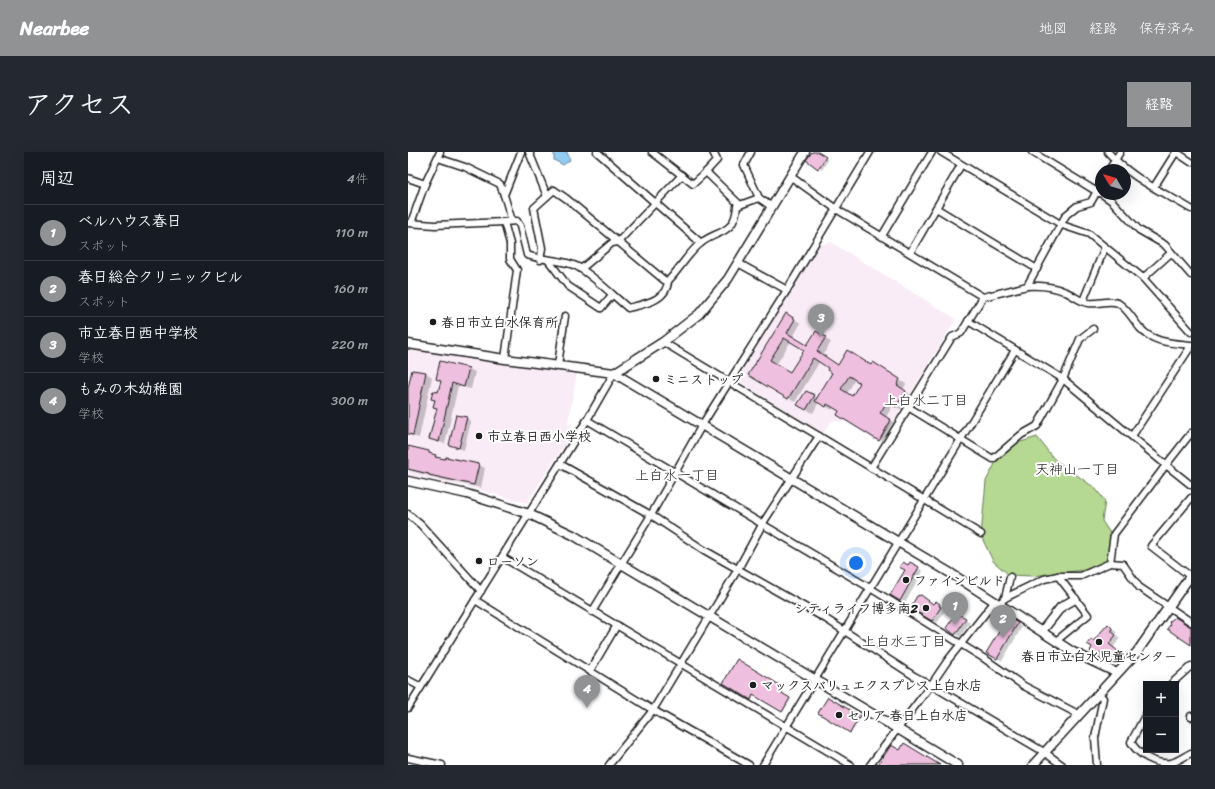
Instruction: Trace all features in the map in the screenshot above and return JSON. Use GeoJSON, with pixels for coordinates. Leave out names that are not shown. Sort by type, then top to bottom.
{"type":"FeatureCollection","features":[{"type":"Feature","properties":{"kind":"street"},"geometry":{"type":"LineString","coordinates":[[504,195],[520,152]]}},
{"type":"Feature","properties":{"kind":"street"},"geometry":{"type":"LineString","coordinates":[[529,152],[547,196]]}},
{"type":"Feature","properties":{"kind":"street"},"geometry":{"type":"LineString","coordinates":[[597,152],[701,243]]}},
{"type":"Feature","properties":{"kind":"street"},"geometry":{"type":"LineString","coordinates":[[652,152],[693,184],[717,160],[713,152]]}},
{"type":"Feature","properties":{"kind":"street"},"geometry":{"type":"LineString","coordinates":[[751,152],[744,165],[759,198],[772,207]]}},
{"type":"Feature","properties":{"kind":"street"},"geometry":{"type":"LineString","coordinates":[[408,708],[560,464],[614,373],[662,342],[699,314],[728,279],[805,152]]}},
{"type":"Feature","properties":{"kind":"street"},"geometry":{"type":"LineString","coordinates":[[592,612],[651,515],[702,426],[788,290],[870,152]]}},
{"type":"Feature","properties":{"kind":"street"},"geometry":{"type":"LineString","coordinates":[[882,236],[932,152]]}},
{"type":"Feature","properties":{"kind":"street"},"geometry":{"type":"LineString","coordinates":[[941,152],[1062,225],[1089,234],[1143,278],[1190,330]]}},
{"type":"Feature","properties":{"kind":"street"},"geometry":{"type":"LineString","coordinates":[[1032,152],[1095,190]]}},
{"type":"Feature","properties":{"kind":"street"},"geometry":{"type":"LineString","coordinates":[[1108,152],[1115,160],[1154,187],[1191,209]]}},
{"type":"Feature","properties":{"kind":"street"},"geometry":{"type":"LineString","coordinates":[[1113,164],[1120,152]]}},
{"type":"Feature","properties":{"kind":"street"},"geometry":{"type":"LineString","coordinates":[[1154,187],[1176,152],[1191,162]]}},
{"type":"Feature","properties":{"kind":"street"},"geometry":{"type":"LineString","coordinates":[[512,221],[500,184],[439,155],[425,184],[410,223],[436,225],[517,221],[520,226],[527,255],[540,260],[562,261],[581,269],[628,308],[645,304],[661,296],[668,289],[668,282],[701,243],[723,233],[736,217],[737,206],[759,198]]}},
{"type":"Feature","properties":{"kind":"street"},"geometry":{"type":"LineString","coordinates":[[910,252],[961,165]]}},
{"type":"Feature","properties":{"kind":"street"},"geometry":{"type":"LineString","coordinates":[[706,172],[740,205]]}},
{"type":"Feature","properties":{"kind":"street"},"geometry":{"type":"LineString","coordinates":[[581,269],[612,243],[618,242],[682,175]]}},
{"type":"Feature","properties":{"kind":"street"},"geometry":{"type":"LineString","coordinates":[[790,176],[836,209],[983,297]]}},
{"type":"Feature","properties":{"kind":"street"},"geometry":{"type":"LineString","coordinates":[[408,178],[425,184]]}},
{"type":"Feature","properties":{"kind":"street"},"geometry":{"type":"LineString","coordinates":[[540,260],[542,248],[534,208],[554,190],[567,198],[618,242],[668,282]]}},
{"type":"Feature","properties":{"kind":"street"},"geometry":{"type":"LineString","coordinates":[[1027,286],[1062,225],[1066,215],[1077,206],[1090,202],[1095,198]]}},
{"type":"Feature","properties":{"kind":"street"},"geometry":{"type":"LineString","coordinates":[[1110,200],[1139,230],[1165,245],[1191,275]]}},
{"type":"Feature","properties":{"kind":"street"},"geometry":{"type":"LineString","coordinates":[[936,208],[1037,269]]}},
{"type":"Feature","properties":{"kind":"street"},"geometry":{"type":"LineString","coordinates":[[504,222],[510,244],[510,259],[517,270],[505,359]]}},
{"type":"Feature","properties":{"kind":"street"},"geometry":{"type":"LineString","coordinates":[[1083,301],[1105,247]]}},
{"type":"Feature","properties":{"kind":"street"},"geometry":{"type":"LineString","coordinates":[[1143,278],[1171,253]]}},
{"type":"Feature","properties":{"kind":"street"},"geometry":{"type":"LineString","coordinates":[[548,260],[568,286],[601,308],[612,295]]}},
{"type":"Feature","properties":{"kind":"street"},"geometry":{"type":"LineString","coordinates":[[738,263],[788,290]]}},
{"type":"Feature","properties":{"kind":"street"},"geometry":{"type":"LineString","coordinates":[[871,468],[952,337],[961,333],[983,297],[1027,286],[1046,285],[1066,292],[1088,303],[1114,302],[1119,304],[1141,329],[1152,338],[1163,342],[1191,346],[1132,436]]}},
{"type":"Feature","properties":{"kind":"street"},"geometry":{"type":"LineString","coordinates":[[558,365],[565,316]]}},
{"type":"Feature","properties":{"kind":"street"},"geometry":{"type":"LineString","coordinates":[[968,321],[1063,379],[1191,485]]}},
{"type":"Feature","properties":{"kind":"street"},"geometry":{"type":"LineString","coordinates":[[908,407],[993,459],[1021,435],[1037,426],[1063,379],[1080,339],[1092,329]]}},
{"type":"Feature","properties":{"kind":"street"},"geometry":{"type":"LineString","coordinates":[[662,342],[981,534]]}},
{"type":"Feature","properties":{"kind":"street"},"geometry":{"type":"LineString","coordinates":[[408,344],[505,359],[614,373],[898,541],[1073,652],[1117,673]]}},
{"type":"Feature","properties":{"kind":"street"},"geometry":{"type":"LineString","coordinates":[[763,765],[788,727],[898,541],[925,500],[1015,350]]}},
{"type":"Feature","properties":{"kind":"street"},"geometry":{"type":"LineString","coordinates":[[587,420],[870,588],[961,644],[1024,686],[1078,714]]}},
{"type":"Feature","properties":{"kind":"street"},"geometry":{"type":"LineString","coordinates":[[1110,563],[1114,534],[1191,433]]}},
{"type":"Feature","properties":{"kind":"street"},"geometry":{"type":"LineString","coordinates":[[609,765],[653,710],[738,569],[762,523],[819,436]]}},
{"type":"Feature","properties":{"kind":"street"},"geometry":{"type":"LineString","coordinates":[[560,464],[651,515],[704,550],[845,632],[914,676],[1044,752],[1062,765]]}},
{"type":"Feature","properties":{"kind":"street"},"geometry":{"type":"LineString","coordinates":[[408,481],[467,494],[529,514],[573,535],[958,765]]}},
{"type":"Feature","properties":{"kind":"street"},"geometry":{"type":"LineString","coordinates":[[1033,765],[1078,714],[1137,652],[1190,575],[1151,546],[1191,498]]}},
{"type":"Feature","properties":{"kind":"street"},"geometry":{"type":"LineString","coordinates":[[408,514],[416,520],[481,591]]}},
{"type":"Feature","properties":{"kind":"street"},"geometry":{"type":"LineString","coordinates":[[502,557],[851,765]]}},
{"type":"Feature","properties":{"kind":"street"},"geometry":{"type":"LineString","coordinates":[[870,765],[931,685],[948,660],[997,603],[1044,579],[1058,576],[1081,576],[1110,563],[1123,564],[1139,587],[1191,622]]}},
{"type":"Feature","properties":{"kind":"street"},"geometry":{"type":"LineString","coordinates":[[1056,641],[1088,615],[1058,576]]}},
{"type":"Feature","properties":{"kind":"street"},"geometry":{"type":"LineString","coordinates":[[1005,598],[1010,577]]}},
{"type":"Feature","properties":{"kind":"street"},"geometry":{"type":"LineString","coordinates":[[1042,631],[1061,607],[1076,599]]}},
{"type":"Feature","properties":{"kind":"street"},"geometry":{"type":"LineString","coordinates":[[475,600],[653,710],[749,765]]}},
{"type":"Feature","properties":{"kind":"street"},"geometry":{"type":"LineString","coordinates":[[590,671],[618,625]]}},
{"type":"Feature","properties":{"kind":"street"},"geometry":{"type":"LineString","coordinates":[[1174,681],[1191,666]]}},
{"type":"Feature","properties":{"kind":"street"},"geometry":{"type":"LineString","coordinates":[[408,680],[421,687]]}},
{"type":"Feature","properties":{"kind":"street"},"geometry":{"type":"LineString","coordinates":[[1097,765],[1095,738],[1103,698],[1098,693]]}},
{"type":"Feature","properties":{"kind":"street"},"geometry":{"type":"LineString","coordinates":[[1144,717],[1131,742],[1135,750],[1159,763],[1172,762],[1191,753]]}},
{"type":"Feature","properties":{"kind":"street"},"geometry":{"type":"LineString","coordinates":[[408,758],[442,765]]}},
{"type":"Feature","properties":{"kind":"shaded area"},"geometry":{"type":"Polygon","coordinates":[[[831,242],[956,319],[880,443],[846,422],[831,421],[823,434],[737,380],[819,245],[831,242]]]}},
{"type":"Feature","properties":{"kind":"shaded area"},"geometry":{"type":"Polygon","coordinates":[[[408,347],[577,373],[568,423],[573,432],[527,503],[472,488],[408,475],[408,347]]]}},
{"type":"Feature","properties":{"kind":"green space"},"geometry":{"type":"Polygon","coordinates":[[[1037,437],[1054,459],[1095,488],[1105,501],[1102,521],[1110,533],[1109,558],[1106,562],[1084,570],[1033,576],[1009,575],[993,561],[981,536],[986,481],[996,462],[1011,445],[1037,437]]]}},
{"type":"Feature","properties":{"kind":"water"},"geometry":{"type":"Polygon","coordinates":[[[554,152],[567,152],[570,160],[563,165],[554,160],[554,152]]]}},
{"type":"Feature","properties":{"kind":"building"},"geometry":{"type":"Polygon","coordinates":[[[812,152],[818,152],[826,157],[818,169],[806,160],[812,152]]]}},
{"type":"Feature","properties":{"kind":"building"},"geometry":{"type":"Polygon","coordinates":[[[786,313],[795,319],[787,333],[807,345],[816,331],[826,337],[817,351],[838,365],[847,350],[871,365],[873,362],[900,379],[897,385],[906,391],[896,407],[887,402],[880,413],[891,420],[879,441],[837,415],[839,411],[827,404],[826,407],[815,401],[832,373],[827,370],[828,368],[813,358],[788,399],[748,375],[786,313]],[[784,338],[770,360],[790,372],[804,350],[784,338]],[[849,376],[841,389],[852,396],[860,383],[849,376]]]}},
{"type":"Feature","properties":{"kind":"building"},"geometry":{"type":"Polygon","coordinates":[[[440,361],[469,368],[464,387],[452,383],[439,442],[429,439],[437,408],[433,407],[435,400],[431,399],[433,391],[438,392],[441,381],[436,379],[440,361]]]}},
{"type":"Feature","properties":{"kind":"building"},"geometry":{"type":"Polygon","coordinates":[[[412,370],[426,372],[413,435],[408,434],[408,388],[412,370]]]}},
{"type":"Feature","properties":{"kind":"building"},"geometry":{"type":"Polygon","coordinates":[[[806,391],[815,395],[806,410],[797,405],[806,391]]]}},
{"type":"Feature","properties":{"kind":"building"},"geometry":{"type":"Polygon","coordinates":[[[456,415],[467,417],[459,448],[449,445],[456,415]]]}},
{"type":"Feature","properties":{"kind":"building"},"geometry":{"type":"Polygon","coordinates":[[[408,446],[429,451],[429,453],[436,455],[435,457],[445,459],[446,457],[479,464],[474,485],[408,469],[408,446]]]}},
{"type":"Feature","properties":{"kind":"building","name":"ファインビルド"},"geometry":{"type":"Polygon","coordinates":[[[903,562],[908,565],[910,562],[919,567],[900,601],[890,595],[905,570],[899,567],[903,562]]]}},
{"type":"Feature","properties":{"kind":"building","name":"シティライフ博多南2"},"geometry":{"type":"Polygon","coordinates":[[[921,595],[933,604],[936,601],[940,604],[939,606],[941,607],[932,621],[910,608],[917,596],[921,595]]]}},
{"type":"Feature","properties":{"kind":"building"},"geometry":{"type":"Polygon","coordinates":[[[958,614],[966,618],[955,635],[946,628],[958,614]]]}},
{"type":"Feature","properties":{"kind":"building"},"geometry":{"type":"Polygon","coordinates":[[[1008,617],[1018,623],[997,659],[986,653],[1008,617]]]}},
{"type":"Feature","properties":{"kind":"building"},"geometry":{"type":"Polygon","coordinates":[[[1175,617],[1191,627],[1191,645],[1167,629],[1170,625],[1169,622],[1175,617]]]}},
{"type":"Feature","properties":{"kind":"building","name":"春日市立白水児童センター"},"geometry":{"type":"Polygon","coordinates":[[[1108,624],[1112,628],[1112,632],[1116,635],[1109,644],[1118,651],[1111,661],[1100,652],[1097,657],[1090,651],[1092,647],[1087,644],[1091,639],[1093,641],[1108,624]]]}},
{"type":"Feature","properties":{"kind":"building","name":"マックスバリュエクスプレス上白水店"},"geometry":{"type":"Polygon","coordinates":[[[737,659],[783,687],[780,692],[790,698],[782,712],[753,695],[751,700],[723,683],[737,659]]]}},
{"type":"Feature","properties":{"kind":"building","name":"セリア 春日上白水店"},"geometry":{"type":"Polygon","coordinates":[[[828,697],[860,716],[850,733],[818,713],[828,697]]]}},
{"type":"Feature","properties":{"kind":"building"},"geometry":{"type":"Polygon","coordinates":[[[904,743],[940,765],[878,765],[891,745],[900,750],[904,743]]]}},
{"type":"Feature","properties":{"kind":"place","name":"春日市立白水保育所"},"geometry":{"type":"Point","coordinates":[433,322]}},
{"type":"Feature","properties":{"kind":"place","name":"市立春日西中学校"},"geometry":{"type":"Point","coordinates":[821,337]}},
{"type":"Feature","properties":{"kind":"place","name":"ミニストップ"},"geometry":{"type":"Point","coordinates":[656,379]}},
{"type":"Feature","properties":{"kind":"place","name":"市立春日西小学校"},"geometry":{"type":"Point","coordinates":[479,436]}},
{"type":"Feature","properties":{"kind":"place","name":"ローソン"},"geometry":{"type":"Point","coordinates":[479,561]}},
{"type":"Feature","properties":{"kind":"place","name":"ファインビルド"},"geometry":{"type":"Point","coordinates":[906,580]}},
{"type":"Feature","properties":{"kind":"place","name":"シティライフ博多南2"},"geometry":{"type":"Point","coordinates":[926,608]}},
{"type":"Feature","properties":{"kind":"place","name":"ベルハウス春日"},"geometry":{"type":"Point","coordinates":[955,625]}},
{"type":"Feature","properties":{"kind":"place","name":"春日総合クリニックビル"},"geometry":{"type":"Point","coordinates":[1003,638]}},
{"type":"Feature","properties":{"kind":"place","name":"春日市立白水児童センター"},"geometry":{"type":"Point","coordinates":[1099,642]}},
{"type":"Feature","properties":{"kind":"place","name":"マックスバリュエクスプレス上白水店"},"geometry":{"type":"Point","coordinates":[753,685]}},
{"type":"Feature","properties":{"kind":"place","name":"もみの木幼稚園"},"geometry":{"type":"Point","coordinates":[587,708]}},
{"type":"Feature","properties":{"kind":"place","name":"セリア 春日上白水店"},"geometry":{"type":"Point","coordinates":[839,715]}},
{"type":"Feature","properties":{"kind":"district","name":"上白水二丁目"},"geometry":{"type":"Point","coordinates":[926,400]}},
{"type":"Feature","properties":{"kind":"district","name":"天神山一丁目"},"geometry":{"type":"Point","coordinates":[1077,469]}},
{"type":"Feature","properties":{"kind":"district","name":"上白水一丁目"},"geometry":{"type":"Point","coordinates":[677,475]}},
{"type":"Feature","properties":{"kind":"district","name":"上白水三丁目"},"geometry":{"type":"Point","coordinates":[904,641]}}]}
